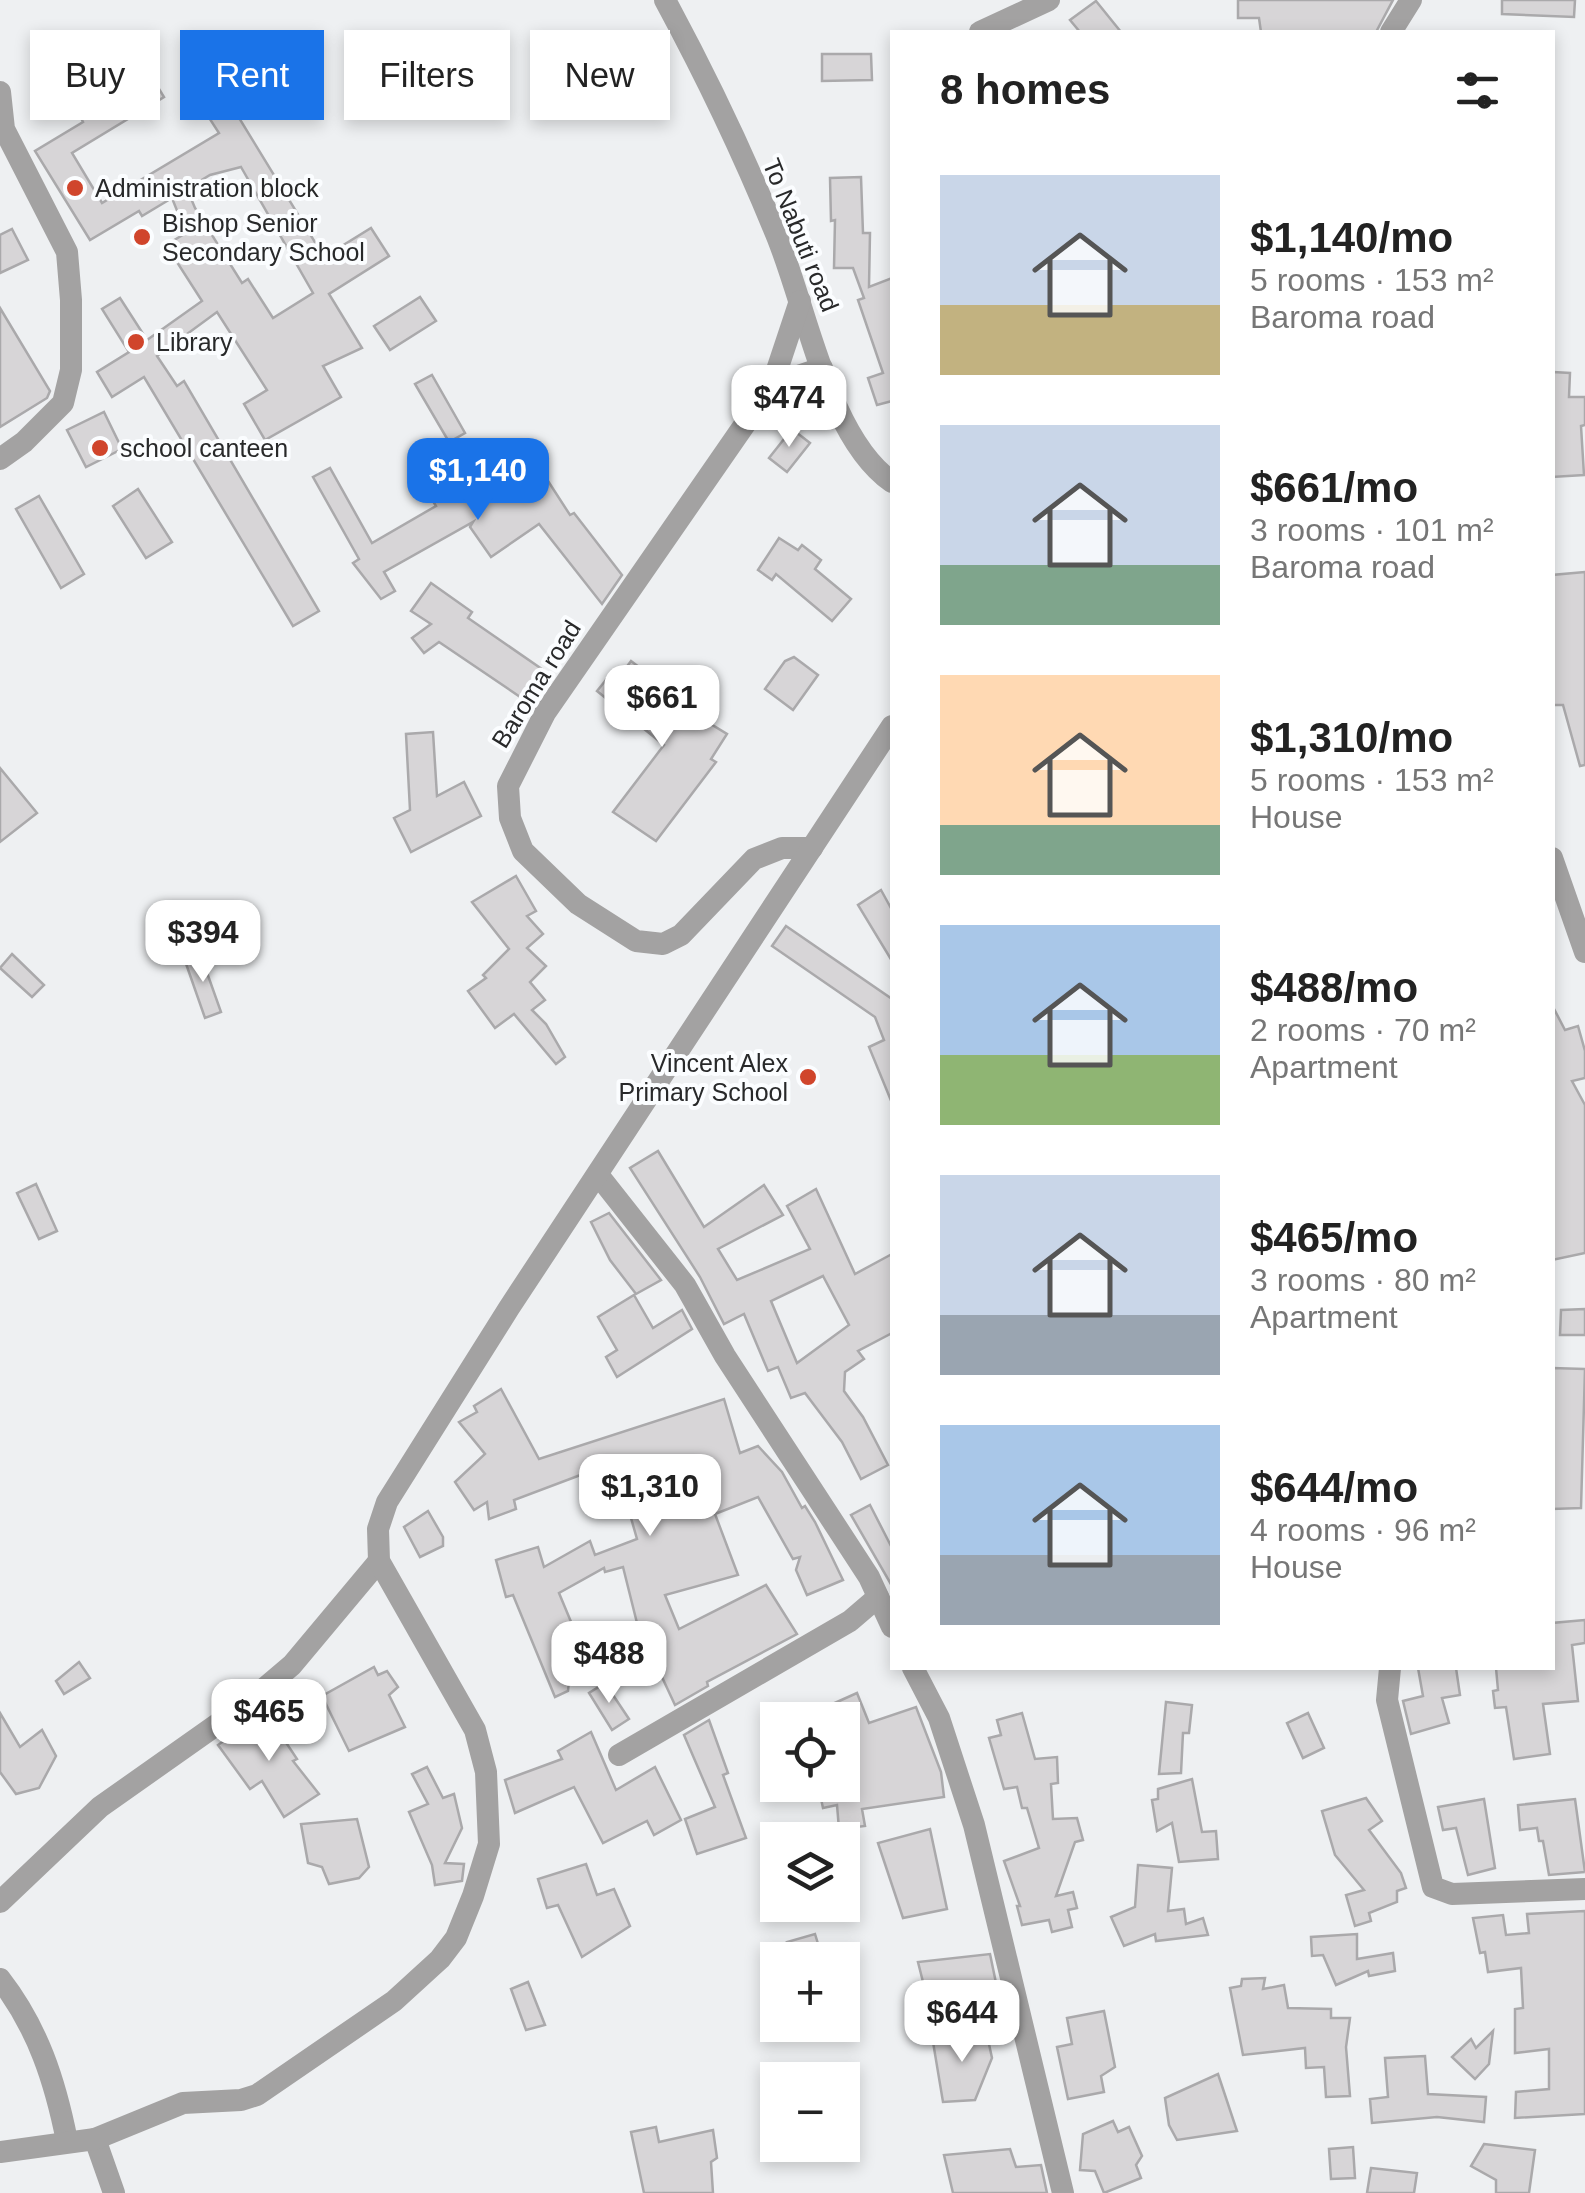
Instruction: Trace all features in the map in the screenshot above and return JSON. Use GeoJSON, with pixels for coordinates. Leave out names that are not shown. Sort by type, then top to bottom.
{"type":"FeatureCollection","features":[{"type":"Feature","properties":{"kind":"street","name":"To Nabuti road"},"geometry":{"type":"LineString","coordinates":[[666,0],[774,226],[822,368],[860,452],[890,480]]}},
{"type":"Feature","properties":{"kind":"street"},"geometry":{"type":"LineString","coordinates":[[984,30],[1049,0]]}},
{"type":"Feature","properties":{"kind":"street"},"geometry":{"type":"LineString","coordinates":[[1396,30],[1412,0]]}},
{"type":"Feature","properties":{"kind":"street"},"geometry":{"type":"LineString","coordinates":[[0,92],[4,129],[67,252],[72,300],[71,370],[62,403],[24,442],[0,459]]}},
{"type":"Feature","properties":{"kind":"street","name":"Baroma road"},"geometry":{"type":"LineString","coordinates":[[800,301],[772,385],[545,713],[508,786],[510,818],[523,852],[578,904],[636,941],[663,944],[681,936],[754,860],[782,848],[812,848]]}},
{"type":"Feature","properties":{"kind":"street"},"geometry":{"type":"LineString","coordinates":[[772,385],[822,368]]}},
{"type":"Feature","properties":{"kind":"street"},"geometry":{"type":"LineString","coordinates":[[0,2152],[95,2138],[182,2103],[241,2100],[257,2095],[394,2001],[440,1960],[456,1938],[489,1844],[490,1806],[482,1754],[475,1730],[379,1561],[378,1529],[387,1502],[890,729]]}},
{"type":"Feature","properties":{"kind":"street"},"geometry":{"type":"LineString","coordinates":[[1555,876],[1562,917],[1584,946]]}},
{"type":"Feature","properties":{"kind":"street"},"geometry":{"type":"LineString","coordinates":[[599,1176],[685,1286],[878,1597],[890,1623]]}},
{"type":"Feature","properties":{"kind":"street"},"geometry":{"type":"LineString","coordinates":[[0,1902],[100,1807],[246,1704],[292,1664],[379,1561]]}},
{"type":"Feature","properties":{"kind":"street"},"geometry":{"type":"LineString","coordinates":[[619,1754],[850,1621],[878,1597]]}},
{"type":"Feature","properties":{"kind":"street"},"geometry":{"type":"LineString","coordinates":[[914,1670],[939,1718],[974,1825],[1063,2193]]}},
{"type":"Feature","properties":{"kind":"street"},"geometry":{"type":"LineString","coordinates":[[1390,1670],[1387,1700],[1433,1887],[1452,1894],[1585,1889]]}},
{"type":"Feature","properties":{"kind":"street"},"geometry":{"type":"LineString","coordinates":[[0,1979],[20,2006],[42,2048],[67,2141]]}},
{"type":"Feature","properties":{"kind":"street"},"geometry":{"type":"LineString","coordinates":[[95,2138],[114,2193]]}},
{"type":"Feature","properties":{"kind":"building"},"geometry":{"type":"Polygon","coordinates":[[[1238,0],[1393,0],[1377,30],[1261,30],[1259,18],[1238,18],[1238,0]]]}},
{"type":"Feature","properties":{"kind":"building"},"geometry":{"type":"Polygon","coordinates":[[[1502,0],[1575,0],[1574,17],[1502,14],[1502,0]]]}},
{"type":"Feature","properties":{"kind":"building"},"geometry":{"type":"Polygon","coordinates":[[[1096,1],[1119,30],[1078,30],[1070,20],[1096,1]]]}},
{"type":"Feature","properties":{"kind":"building"},"geometry":{"type":"Polygon","coordinates":[[[822,54],[871,54],[872,80],[822,81],[822,54]]]}},
{"type":"Feature","properties":{"kind":"building"},"geometry":{"type":"Polygon","coordinates":[[[82,120],[126,120],[72,153],[102,203],[219,133],[211,120],[240,120],[324,257],[371,228],[389,256],[329,294],[362,348],[323,366],[341,397],[265,440],[244,404],[267,390],[217,312],[157,356],[177,386],[184,381],[319,611],[293,626],[144,377],[112,397],[97,372],[129,352],[102,309],[120,298],[147,340],[202,301],[166,245],[186,233],[172,198],[142,216],[139,211],[90,240],[35,151],[82,120]],[[241,167],[210,175],[187,189],[195,208],[242,283],[248,279],[273,318],[313,293],[241,167]]]}},
{"type":"Feature","properties":{"kind":"building"},"geometry":{"type":"Polygon","coordinates":[[[861,177],[863,233],[870,233],[869,287],[890,279],[890,402],[877,405],[868,378],[883,373],[858,300],[864,298],[853,268],[834,268],[835,220],[831,221],[830,178],[861,177]]]}},
{"type":"Feature","properties":{"kind":"building"},"geometry":{"type":"Polygon","coordinates":[[[12,229],[28,260],[0,273],[0,235],[12,229]]]}},
{"type":"Feature","properties":{"kind":"building"},"geometry":{"type":"Polygon","coordinates":[[[420,297],[436,321],[390,350],[374,326],[420,297]]]}},
{"type":"Feature","properties":{"kind":"building"},"geometry":{"type":"Polygon","coordinates":[[[0,308],[50,391],[47,398],[0,427],[0,308]]]}},
{"type":"Feature","properties":{"kind":"building"},"geometry":{"type":"Polygon","coordinates":[[[1555,372],[1570,373],[1569,397],[1585,397],[1585,425],[1581,426],[1584,475],[1555,477],[1555,372]]]}},
{"type":"Feature","properties":{"kind":"building"},"geometry":{"type":"Polygon","coordinates":[[[432,375],[465,433],[449,442],[415,384],[432,375]]]}},
{"type":"Feature","properties":{"kind":"building"},"geometry":{"type":"Polygon","coordinates":[[[104,412],[122,449],[86,467],[67,430],[104,412]]]}},
{"type":"Feature","properties":{"kind":"building"},"geometry":{"type":"Polygon","coordinates":[[[792,429],[810,443],[787,472],[769,458],[792,429]]]}},
{"type":"Feature","properties":{"kind":"building"},"geometry":{"type":"Polygon","coordinates":[[[528,450],[570,515],[574,513],[622,575],[602,604],[539,524],[491,557],[470,527],[473,522],[384,572],[395,591],[381,599],[353,563],[359,559],[313,477],[330,468],[372,543],[436,506],[428,493],[471,469],[476,478],[498,465],[500,469],[528,450]]]}},
{"type":"Feature","properties":{"kind":"building"},"geometry":{"type":"Polygon","coordinates":[[[138,489],[172,542],[146,558],[113,506],[138,489]]]}},
{"type":"Feature","properties":{"kind":"building"},"geometry":{"type":"Polygon","coordinates":[[[39,496],[84,574],[61,588],[16,509],[39,496]]]}},
{"type":"Feature","properties":{"kind":"building"},"geometry":{"type":"Polygon","coordinates":[[[779,538],[798,550],[802,545],[821,560],[815,569],[851,599],[832,621],[776,574],[772,580],[758,570],[779,538]]]}},
{"type":"Feature","properties":{"kind":"building"},"geometry":{"type":"Polygon","coordinates":[[[1585,572],[1585,765],[1580,766],[1563,705],[1555,705],[1555,575],[1585,572]]]}},
{"type":"Feature","properties":{"kind":"building"},"geometry":{"type":"Polygon","coordinates":[[[431,583],[472,612],[468,618],[552,676],[532,705],[439,642],[424,653],[412,638],[431,624],[411,611],[431,583]]]}},
{"type":"Feature","properties":{"kind":"building"},"geometry":{"type":"Polygon","coordinates":[[[794,657],[818,675],[793,710],[765,689],[785,661],[794,657]]]}},
{"type":"Feature","properties":{"kind":"building"},"geometry":{"type":"Polygon","coordinates":[[[631,661],[681,699],[678,704],[727,734],[711,759],[716,762],[656,841],[613,812],[664,745],[597,691],[610,675],[617,680],[631,661]]]}},
{"type":"Feature","properties":{"kind":"building"},"geometry":{"type":"Polygon","coordinates":[[[433,732],[437,796],[464,782],[481,816],[411,852],[394,818],[410,810],[406,734],[433,732]]]}},
{"type":"Feature","properties":{"kind":"building"},"geometry":{"type":"Polygon","coordinates":[[[0,768],[37,813],[0,842],[0,768]]]}},
{"type":"Feature","properties":{"kind":"building"},"geometry":{"type":"Polygon","coordinates":[[[516,876],[536,911],[527,916],[543,934],[527,948],[546,966],[530,982],[545,1000],[532,1010],[546,1024],[565,1057],[556,1064],[514,1014],[495,1028],[468,991],[486,978],[483,975],[509,949],[472,902],[516,876]]]}},
{"type":"Feature","properties":{"kind":"building"},"geometry":{"type":"Polygon","coordinates":[[[881,890],[890,906],[890,958],[858,905],[881,890]]]}},
{"type":"Feature","properties":{"kind":"building"},"geometry":{"type":"Polygon","coordinates":[[[786,926],[890,998],[890,1098],[869,1047],[884,1040],[875,1017],[772,946],[786,926]]]}},
{"type":"Feature","properties":{"kind":"building"},"geometry":{"type":"Polygon","coordinates":[[[200,953],[221,1012],[205,1018],[184,958],[200,953]]]}},
{"type":"Feature","properties":{"kind":"building"},"geometry":{"type":"Polygon","coordinates":[[[12,954],[44,985],[32,997],[0,968],[12,954]]]}},
{"type":"Feature","properties":{"kind":"building"},"geometry":{"type":"Polygon","coordinates":[[[1555,1011],[1565,1030],[1578,1026],[1585,1051],[1585,1078],[1572,1081],[1585,1105],[1585,1253],[1555,1259],[1555,1011]]]}},
{"type":"Feature","properties":{"kind":"building"},"geometry":{"type":"Polygon","coordinates":[[[658,1151],[704,1227],[764,1185],[783,1215],[718,1249],[737,1280],[810,1249],[787,1206],[816,1189],[855,1274],[890,1255],[890,1334],[858,1351],[864,1359],[845,1372],[844,1391],[863,1417],[888,1465],[861,1479],[842,1442],[805,1393],[791,1398],[778,1367],[768,1371],[744,1314],[724,1324],[700,1277],[630,1168],[658,1151]],[[823,1276],[771,1301],[797,1363],[849,1325],[823,1276]]]}},
{"type":"Feature","properties":{"kind":"building"},"geometry":{"type":"Polygon","coordinates":[[[36,1184],[57,1231],[39,1239],[17,1193],[36,1184]]]}},
{"type":"Feature","properties":{"kind":"building"},"geometry":{"type":"Polygon","coordinates":[[[609,1213],[661,1280],[636,1294],[610,1260],[591,1222],[609,1213]]]}},
{"type":"Feature","properties":{"kind":"building"},"geometry":{"type":"Polygon","coordinates":[[[634,1295],[653,1328],[682,1310],[692,1329],[617,1377],[606,1357],[617,1350],[598,1317],[634,1295]]]}},
{"type":"Feature","properties":{"kind":"building"},"geometry":{"type":"Polygon","coordinates":[[[1585,1309],[1585,1335],[1560,1335],[1561,1310],[1585,1309]]]}},
{"type":"Feature","properties":{"kind":"building"},"geometry":{"type":"Polygon","coordinates":[[[1555,1368],[1585,1369],[1581,1508],[1555,1509],[1555,1368]]]}},
{"type":"Feature","properties":{"kind":"building"},"geometry":{"type":"Polygon","coordinates":[[[501,1389],[539,1459],[724,1399],[740,1453],[758,1446],[782,1472],[802,1508],[805,1506],[815,1522],[843,1580],[807,1595],[796,1570],[800,1557],[793,1559],[758,1497],[715,1514],[738,1575],[665,1595],[679,1629],[766,1585],[797,1634],[707,1682],[708,1686],[675,1705],[661,1675],[646,1682],[637,1661],[628,1636],[639,1631],[623,1567],[605,1572],[604,1568],[559,1593],[574,1629],[568,1691],[555,1697],[513,1595],[506,1597],[496,1560],[538,1547],[544,1567],[590,1541],[595,1555],[637,1539],[615,1462],[514,1500],[516,1509],[489,1519],[487,1502],[474,1510],[455,1482],[485,1454],[459,1422],[477,1412],[474,1406],[501,1389]]]}},
{"type":"Feature","properties":{"kind":"building"},"geometry":{"type":"Polygon","coordinates":[[[870,1505],[890,1544],[890,1583],[851,1515],[870,1505]]]}},
{"type":"Feature","properties":{"kind":"building"},"geometry":{"type":"Polygon","coordinates":[[[428,1511],[443,1537],[443,1546],[420,1557],[404,1527],[428,1511]]]}},
{"type":"Feature","properties":{"kind":"building"},"geometry":{"type":"Polygon","coordinates":[[[1585,1620],[1585,1643],[1572,1645],[1578,1701],[1543,1704],[1550,1754],[1514,1759],[1506,1707],[1495,1708],[1496,1670],[1555,1670],[1555,1623],[1585,1620]]]}},
{"type":"Feature","properties":{"kind":"building"},"geometry":{"type":"Polygon","coordinates":[[[79,1662],[90,1678],[64,1694],[56,1681],[79,1662]]]}},
{"type":"Feature","properties":{"kind":"building"},"geometry":{"type":"Polygon","coordinates":[[[374,1667],[378,1675],[387,1671],[398,1687],[389,1695],[405,1727],[349,1751],[322,1696],[374,1667]]]}},
{"type":"Feature","properties":{"kind":"building"},"geometry":{"type":"Polygon","coordinates":[[[1418,1670],[1456,1670],[1460,1695],[1442,1698],[1449,1723],[1411,1734],[1403,1701],[1423,1696],[1418,1670]]]}},
{"type":"Feature","properties":{"kind":"building"},"geometry":{"type":"Polygon","coordinates":[[[605,1683],[629,1719],[612,1730],[589,1693],[605,1683]]]}},
{"type":"Feature","properties":{"kind":"building"},"geometry":{"type":"Polygon","coordinates":[[[857,1693],[869,1723],[916,1707],[941,1772],[944,1797],[862,1809],[865,1826],[860,1827],[860,1822],[838,1822],[837,1805],[823,1808],[822,1802],[860,1802],[860,1702],[837,1702],[857,1693]]]}},
{"type":"Feature","properties":{"kind":"building"},"geometry":{"type":"Polygon","coordinates":[[[1166,1702],[1192,1705],[1189,1733],[1183,1733],[1181,1773],[1159,1774],[1166,1702]]]}},
{"type":"Feature","properties":{"kind":"building"},"geometry":{"type":"Polygon","coordinates":[[[265,1711],[297,1759],[293,1761],[319,1794],[284,1817],[262,1781],[250,1789],[218,1745],[265,1711]]]}},
{"type":"Feature","properties":{"kind":"building"},"geometry":{"type":"Polygon","coordinates":[[[0,1713],[20,1747],[42,1730],[56,1756],[39,1788],[16,1794],[0,1772],[0,1713]]]}},
{"type":"Feature","properties":{"kind":"building"},"geometry":{"type":"Polygon","coordinates":[[[1022,1713],[1035,1759],[1057,1757],[1058,1783],[1051,1784],[1053,1819],[1077,1818],[1083,1840],[1075,1842],[1056,1896],[1073,1892],[1077,1908],[1068,1910],[1072,1927],[1052,1932],[1049,1920],[1022,1925],[1020,1906],[1004,1861],[1039,1848],[1017,1787],[1004,1789],[989,1738],[1001,1735],[997,1720],[1022,1713]]]}},
{"type":"Feature","properties":{"kind":"building"},"geometry":{"type":"Polygon","coordinates":[[[1308,1713],[1324,1748],[1303,1758],[1287,1723],[1308,1713]]]}},
{"type":"Feature","properties":{"kind":"building"},"geometry":{"type":"Polygon","coordinates":[[[709,1720],[728,1773],[723,1775],[746,1838],[697,1854],[685,1819],[715,1807],[684,1735],[709,1720]]]}},
{"type":"Feature","properties":{"kind":"building"},"geometry":{"type":"Polygon","coordinates":[[[591,1732],[616,1790],[655,1767],[681,1820],[654,1835],[647,1821],[603,1843],[574,1787],[515,1813],[505,1780],[562,1759],[558,1751],[591,1732]]]}},
{"type":"Feature","properties":{"kind":"building"},"geometry":{"type":"Polygon","coordinates":[[[427,1767],[443,1798],[454,1794],[462,1828],[445,1863],[464,1864],[462,1881],[435,1885],[432,1865],[409,1812],[428,1804],[412,1774],[427,1767]]]}},
{"type":"Feature","properties":{"kind":"building"},"geometry":{"type":"Polygon","coordinates":[[[1192,1779],[1202,1832],[1216,1831],[1218,1859],[1179,1862],[1172,1823],[1157,1831],[1152,1800],[1158,1799],[1158,1789],[1192,1779]]]}},
{"type":"Feature","properties":{"kind":"building"},"geometry":{"type":"Polygon","coordinates":[[[1366,1798],[1382,1821],[1369,1830],[1401,1873],[1406,1888],[1397,1891],[1397,1902],[1369,1913],[1371,1921],[1355,1926],[1346,1895],[1364,1890],[1335,1855],[1322,1811],[1366,1798]]]}},
{"type":"Feature","properties":{"kind":"building"},"geometry":{"type":"Polygon","coordinates":[[[1484,1799],[1495,1868],[1468,1875],[1456,1828],[1443,1830],[1438,1807],[1484,1799]]]}},
{"type":"Feature","properties":{"kind":"building"},"geometry":{"type":"Polygon","coordinates":[[[1575,1799],[1585,1872],[1549,1875],[1537,1828],[1520,1830],[1518,1805],[1575,1799]]]}},
{"type":"Feature","properties":{"kind":"building"},"geometry":{"type":"Polygon","coordinates":[[[357,1819],[369,1867],[359,1878],[329,1884],[322,1867],[308,1863],[301,1824],[357,1819]]]}},
{"type":"Feature","properties":{"kind":"building"},"geometry":{"type":"Polygon","coordinates":[[[930,1829],[947,1909],[903,1918],[878,1843],[930,1829]]]}},
{"type":"Feature","properties":{"kind":"building"},"geometry":{"type":"Polygon","coordinates":[[[586,1864],[597,1895],[614,1889],[630,1926],[582,1957],[558,1905],[547,1908],[538,1879],[586,1864]]]}},
{"type":"Feature","properties":{"kind":"building"},"geometry":{"type":"Polygon","coordinates":[[[1138,1865],[1172,1868],[1168,1911],[1184,1909],[1186,1924],[1203,1918],[1208,1935],[1156,1941],[1155,1934],[1124,1946],[1111,1917],[1135,1907],[1138,1865]]]}},
{"type":"Feature","properties":{"kind":"building"},"geometry":{"type":"Polygon","coordinates":[[[1585,1911],[1585,2114],[1515,2118],[1516,2092],[1549,2089],[1549,2049],[1515,2053],[1515,2009],[1523,2008],[1521,1968],[1488,1972],[1473,1918],[1503,1915],[1506,1935],[1529,1933],[1527,1914],[1585,1911]]]}},
{"type":"Feature","properties":{"kind":"building"},"geometry":{"type":"Polygon","coordinates":[[[815,1934],[817,1942],[787,1942],[815,1934]]]}},
{"type":"Feature","properties":{"kind":"building"},"geometry":{"type":"Polygon","coordinates":[[[1357,1934],[1357,1959],[1393,1953],[1395,1971],[1369,1976],[1368,1971],[1336,1985],[1323,1955],[1312,1956],[1311,1937],[1357,1934]]]}},
{"type":"Feature","properties":{"kind":"building"},"geometry":{"type":"Polygon","coordinates":[[[990,1954],[996,1983],[925,1990],[918,1962],[990,1954]]]}},
{"type":"Feature","properties":{"kind":"building"},"geometry":{"type":"Polygon","coordinates":[[[1265,1978],[1263,1989],[1284,1985],[1288,2008],[1331,2009],[1331,2018],[1350,2018],[1346,2047],[1350,2096],[1326,2097],[1324,2067],[1306,2068],[1305,2048],[1243,2055],[1230,1988],[1241,1986],[1242,1979],[1265,1978]]]}},
{"type":"Feature","properties":{"kind":"building"},"geometry":{"type":"Polygon","coordinates":[[[528,1982],[545,2025],[526,2030],[511,1989],[528,1982]]]}},
{"type":"Feature","properties":{"kind":"building"},"geometry":{"type":"Polygon","coordinates":[[[1104,2011],[1115,2067],[1101,2076],[1104,2092],[1068,2099],[1057,2047],[1072,2044],[1067,2018],[1104,2011]]]}},
{"type":"Feature","properties":{"kind":"building"},"geometry":{"type":"Polygon","coordinates":[[[1493,2031],[1489,2064],[1475,2079],[1452,2057],[1471,2039],[1476,2048],[1493,2031]]]}},
{"type":"Feature","properties":{"kind":"building"},"geometry":{"type":"Polygon","coordinates":[[[987,2035],[992,2058],[975,2100],[943,2102],[932,2036],[987,2035]]]}},
{"type":"Feature","properties":{"kind":"building"},"geometry":{"type":"Polygon","coordinates":[[[1425,2056],[1428,2094],[1486,2097],[1484,2122],[1437,2117],[1372,2123],[1370,2099],[1388,2097],[1385,2058],[1425,2056]]]}},
{"type":"Feature","properties":{"kind":"building"},"geometry":{"type":"Polygon","coordinates":[[[1218,2074],[1237,2131],[1177,2140],[1169,2125],[1165,2098],[1218,2074]]]}},
{"type":"Feature","properties":{"kind":"building"},"geometry":{"type":"Polygon","coordinates":[[[1113,2121],[1118,2132],[1129,2127],[1142,2156],[1136,2165],[1141,2178],[1104,2193],[1095,2171],[1080,2170],[1083,2134],[1113,2121]]]}},
{"type":"Feature","properties":{"kind":"building"},"geometry":{"type":"Polygon","coordinates":[[[656,2127],[659,2142],[713,2130],[717,2158],[711,2162],[713,2193],[644,2193],[631,2132],[656,2127]]]}},
{"type":"Feature","properties":{"kind":"building"},"geometry":{"type":"Polygon","coordinates":[[[1484,2144],[1535,2150],[1529,2193],[1496,2193],[1496,2180],[1471,2166],[1484,2144]]]}},
{"type":"Feature","properties":{"kind":"building"},"geometry":{"type":"Polygon","coordinates":[[[1353,2147],[1355,2178],[1331,2179],[1329,2149],[1353,2147]]]}},
{"type":"Feature","properties":{"kind":"building"},"geometry":{"type":"Polygon","coordinates":[[[1010,2149],[1016,2167],[1041,2165],[1047,2193],[953,2193],[944,2155],[1010,2149]]]}},
{"type":"Feature","properties":{"kind":"building"},"geometry":{"type":"Polygon","coordinates":[[[1371,2168],[1417,2173],[1414,2193],[1367,2193],[1371,2168]]]}},
{"type":"Feature","properties":{"kind":"place","name":"Administration block"},"geometry":{"type":"Point","coordinates":[75,188]}},
{"type":"Feature","properties":{"kind":"place","name":"Bishop Senior Secondary School"},"geometry":{"type":"Point","coordinates":[142,237]}},
{"type":"Feature","properties":{"kind":"place","name":"Library"},"geometry":{"type":"Point","coordinates":[136,342]}},
{"type":"Feature","properties":{"kind":"place","name":"school canteen"},"geometry":{"type":"Point","coordinates":[100,448]}},
{"type":"Feature","properties":{"kind":"place","name":"Vincent Alex Primary School"},"geometry":{"type":"Point","coordinates":[808,1077]}}]}
